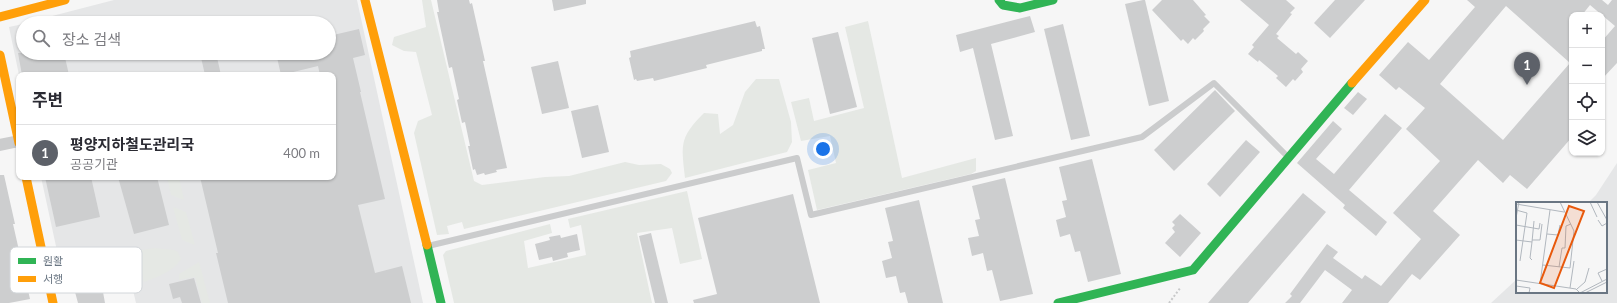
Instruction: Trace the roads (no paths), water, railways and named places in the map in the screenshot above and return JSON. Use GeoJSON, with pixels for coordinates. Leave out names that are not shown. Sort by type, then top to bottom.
{"type":"FeatureCollection","features":[{"type":"Feature","properties":{"kind":"street"},"geometry":{"type":"LineString","coordinates":[[0,17],[65,0]]}},
{"type":"Feature","properties":{"kind":"street"},"geometry":{"type":"LineString","coordinates":[[365,0],[441,303]]}},
{"type":"Feature","properties":{"kind":"street"},"geometry":{"type":"LineString","coordinates":[[999,0],[1004,5],[1020,8],[1052,0]]}},
{"type":"Feature","properties":{"kind":"street"},"geometry":{"type":"LineString","coordinates":[[1058,303],[1193,270],[1378,52],[1425,0]]}},
{"type":"Feature","properties":{"kind":"street"},"geometry":{"type":"LineString","coordinates":[[0,55],[16,128]]}},
{"type":"Feature","properties":{"kind":"street"},"geometry":{"type":"LineString","coordinates":[[0,145],[16,142]]}},
{"type":"Feature","properties":{"kind":"street"},"geometry":{"type":"LineString","coordinates":[[27,180],[42,247]]}},
{"type":"Feature","properties":{"kind":"street"},"geometry":{"type":"LineString","coordinates":[[52,293],[54,303]]}},
{"type":"Feature","properties":{"kind":"lane"},"geometry":{"type":"LineString","coordinates":[[427,246],[797,158],[811,215],[1142,137],[1214,83],[1288,158]]}},
{"type":"Feature","properties":{"kind":"place","name":"평양지하철도관리국"},"geometry":{"type":"Point","coordinates":[1527,85]}}]}
